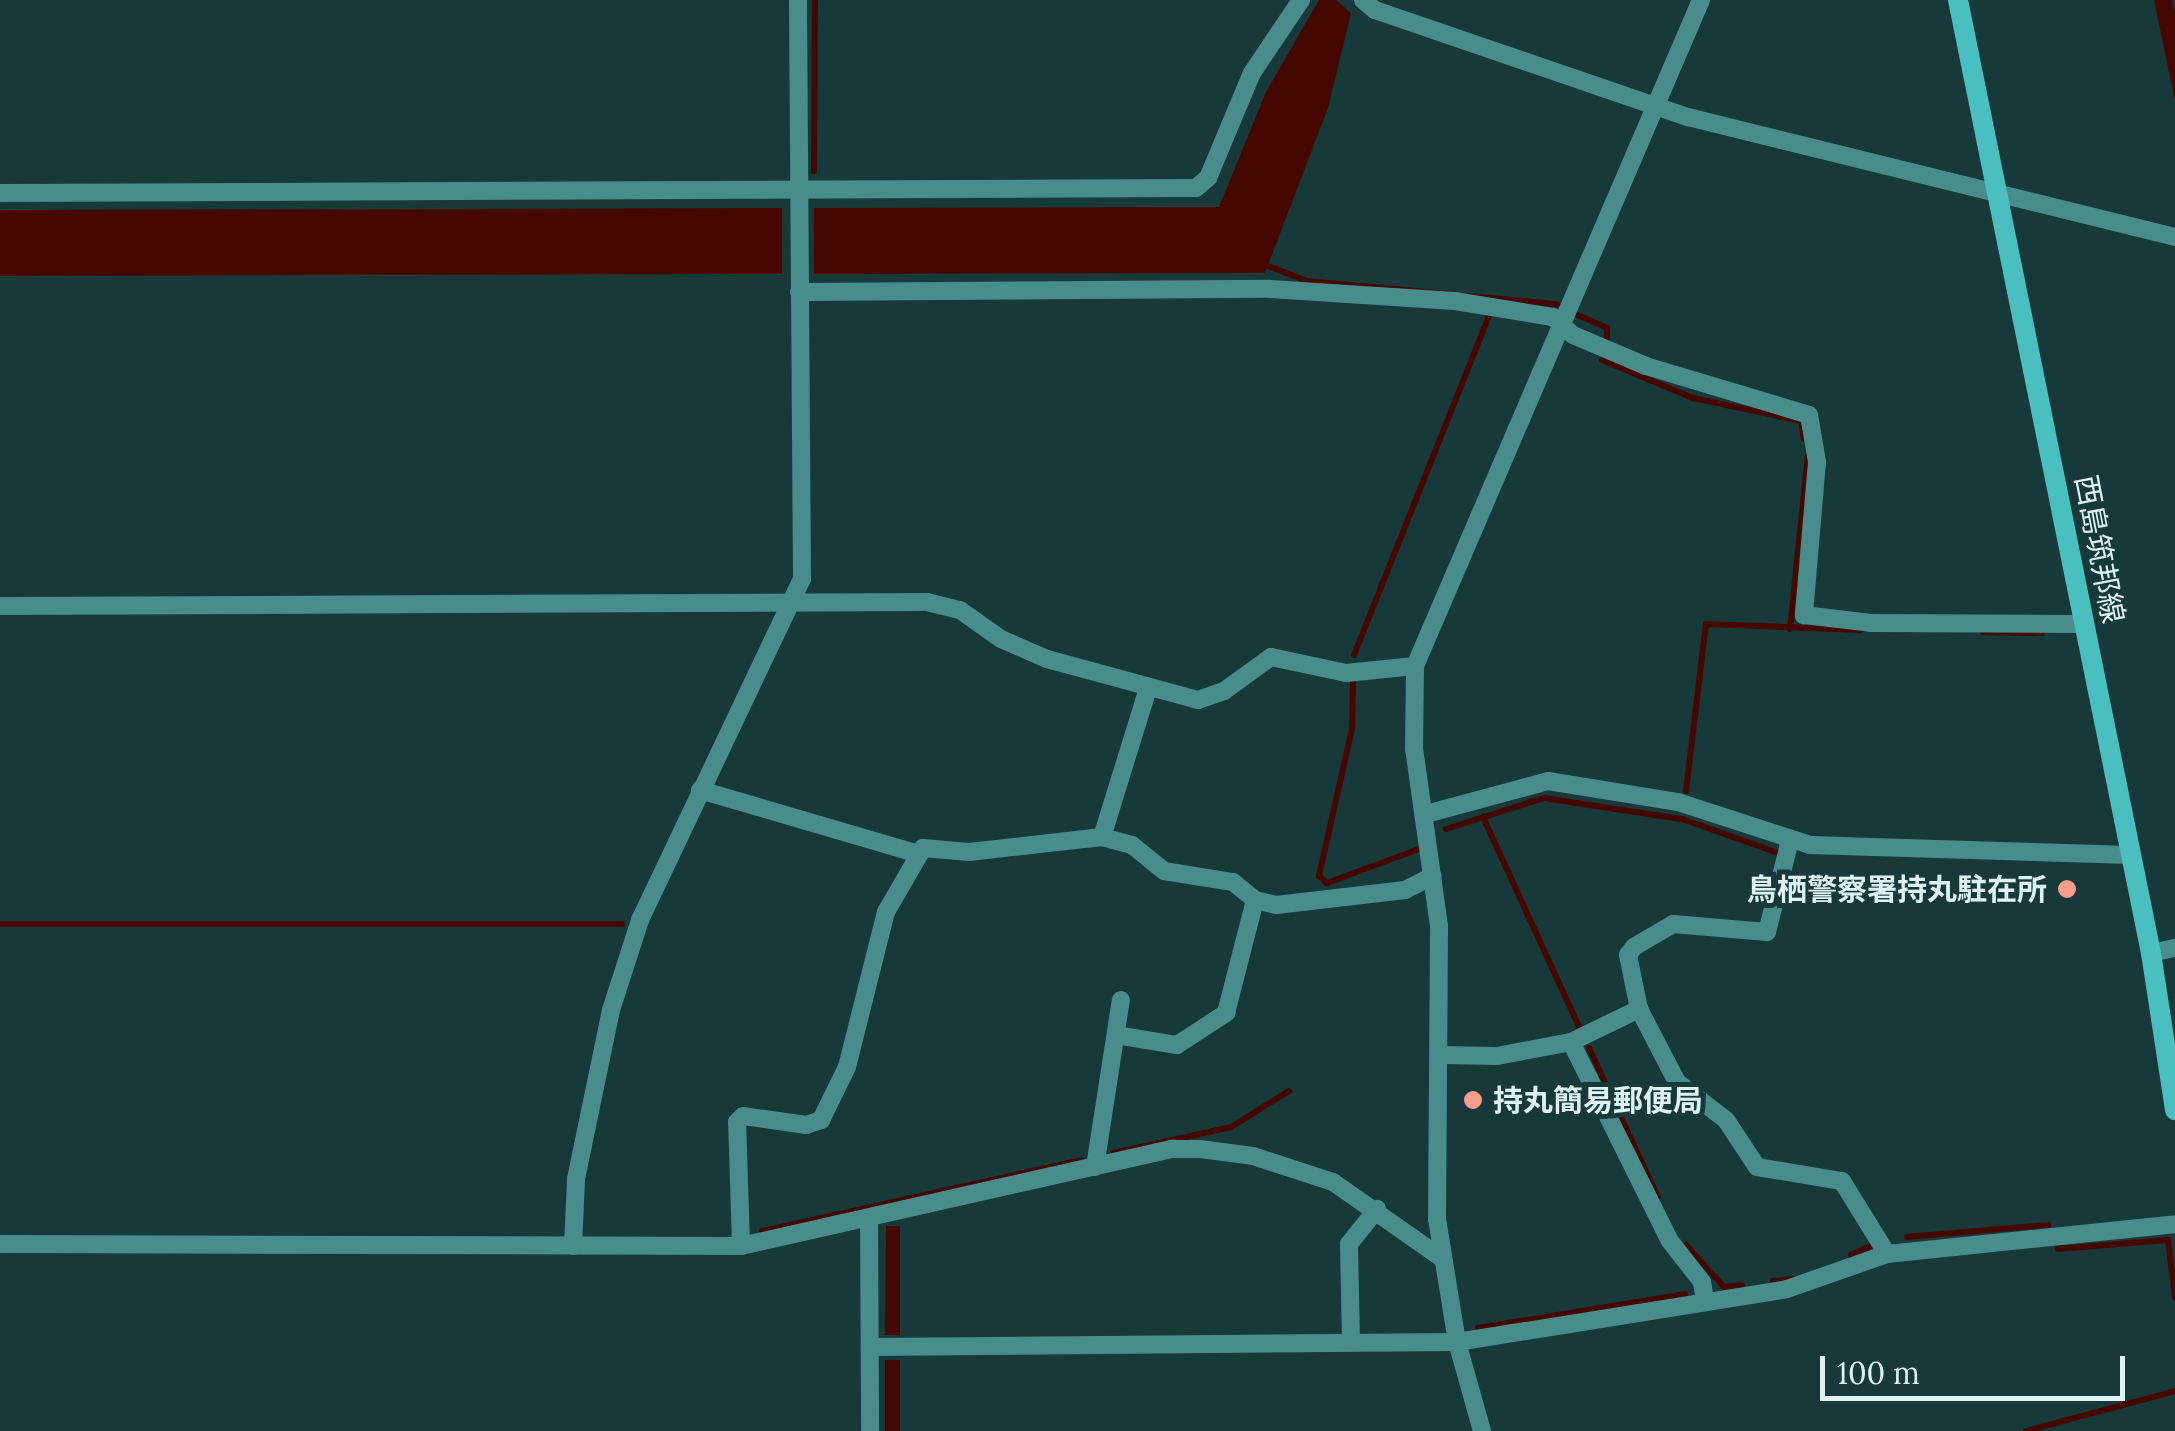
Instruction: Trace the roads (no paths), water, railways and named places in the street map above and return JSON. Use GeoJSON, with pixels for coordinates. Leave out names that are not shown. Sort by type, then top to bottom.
{"type":"FeatureCollection","features":[{"type":"Feature","properties":{"kind":"main road","name":"西島筑邦線"},"geometry":{"type":"LineString","coordinates":[[1958,0],[2131,855],[2175,1110]]}},
{"type":"Feature","properties":{"kind":"street"},"geometry":{"type":"LineString","coordinates":[[573,1246],[576,1179],[611,1010],[640,920],[802,579],[798,0]]}},
{"type":"Feature","properties":{"kind":"street"},"geometry":{"type":"LineString","coordinates":[[0,193],[1196,188],[1208,178],[1252,73],[1301,0]]}},
{"type":"Feature","properties":{"kind":"street"},"geometry":{"type":"LineString","coordinates":[[1364,0],[1375,10],[1654,105],[2175,237]]}},
{"type":"Feature","properties":{"kind":"street"},"geometry":{"type":"LineString","coordinates":[[1482,1431],[1457,1342],[1440,1257],[1433,876],[1412,729],[1414,666],[1701,0]]}},
{"type":"Feature","properties":{"kind":"street"},"geometry":{"type":"LineString","coordinates":[[799,292],[1270,288],[1500,306],[1553,317],[1573,336],[1698,386],[1809,415],[1817,462],[1804,615],[1870,622],[2084,624]]}},
{"type":"Feature","properties":{"kind":"street"},"geometry":{"type":"LineString","coordinates":[[0,606],[794,599],[947,604],[1047,658],[1148,688],[1211,698],[1271,656],[1346,672],[1414,666]]}},
{"type":"Feature","properties":{"kind":"street"},"geometry":{"type":"LineString","coordinates":[[1102,837],[1148,688]]}},
{"type":"Feature","properties":{"kind":"street"},"geometry":{"type":"LineString","coordinates":[[1426,814],[1548,781],[1678,802],[1790,840],[2038,856],[2131,855]]}},
{"type":"Feature","properties":{"kind":"street"},"geometry":{"type":"LineString","coordinates":[[700,790],[915,852],[1102,837],[1132,844],[1164,871],[1242,885],[1255,900],[1276,905],[1404,890],[1433,876]]}},
{"type":"Feature","properties":{"kind":"street"},"geometry":{"type":"LineString","coordinates":[[1790,840],[1767,932],[1674,924],[1634,946],[1628,955],[1639,1008],[1677,1082],[1726,1120],[1756,1167],[1842,1181],[1887,1254]]}},
{"type":"Feature","properties":{"kind":"street"},"geometry":{"type":"LineString","coordinates":[[741,1246],[737,1122],[743,1116],[806,1125],[822,1120],[847,1067],[886,912],[915,852]]}},
{"type":"Feature","properties":{"kind":"street"},"geometry":{"type":"LineString","coordinates":[[1116,1035],[1177,1045],[1226,1013],[1255,900]]}},
{"type":"Feature","properties":{"kind":"street"},"geometry":{"type":"LineString","coordinates":[[2150,953],[2175,948]]}},
{"type":"Feature","properties":{"kind":"street"},"geometry":{"type":"LineString","coordinates":[[1094,1168],[1121,1000]]}},
{"type":"Feature","properties":{"kind":"street"},"geometry":{"type":"LineString","coordinates":[[1439,1055],[1498,1056],[1571,1042],[1639,1008]]}},
{"type":"Feature","properties":{"kind":"street"},"geometry":{"type":"LineString","coordinates":[[1571,1042],[1670,1241],[1702,1282],[1706,1300]]}},
{"type":"Feature","properties":{"kind":"street"},"geometry":{"type":"LineString","coordinates":[[0,1244],[741,1246],[1173,1149],[1230,1152],[1334,1182],[1440,1257]]}},
{"type":"Feature","properties":{"kind":"street"},"geometry":{"type":"LineString","coordinates":[[1351,1342],[1349,1244],[1377,1209]]}},
{"type":"Feature","properties":{"kind":"street"},"geometry":{"type":"LineString","coordinates":[[868,1218],[870,1431]]}},
{"type":"Feature","properties":{"kind":"street"},"geometry":{"type":"LineString","coordinates":[[870,1347],[1457,1342],[1810,1284],[1887,1254],[2175,1224]]}},
{"type":"Feature","properties":{"kind":"waterway"},"geometry":{"type":"LineString","coordinates":[[814,171],[815,0]]}},
{"type":"Feature","properties":{"kind":"waterway"},"geometry":{"type":"LineString","coordinates":[[1268,266],[1307,281],[1557,304]]}},
{"type":"Feature","properties":{"kind":"waterway"},"geometry":{"type":"LineString","coordinates":[[1354,655],[1490,314]]}},
{"type":"Feature","properties":{"kind":"waterway"},"geometry":{"type":"LineString","coordinates":[[1578,315],[1607,328],[1607,338]]}},
{"type":"Feature","properties":{"kind":"waterway"},"geometry":{"type":"LineString","coordinates":[[1602,360],[1693,398],[1801,421],[1804,439]]}},
{"type":"Feature","properties":{"kind":"waterway"},"geometry":{"type":"LineString","coordinates":[[1790,629],[1808,456]]}},
{"type":"Feature","properties":{"kind":"waterway"},"geometry":{"type":"LineString","coordinates":[[1686,791],[1706,624],[1861,630]]}},
{"type":"Feature","properties":{"kind":"waterway"},"geometry":{"type":"LineString","coordinates":[[1983,632],[2042,633]]}},
{"type":"Feature","properties":{"kind":"waterway"},"geometry":{"type":"LineString","coordinates":[[1353,682],[1352,729],[1319,876],[1327,883],[1419,849]]}},
{"type":"Feature","properties":{"kind":"waterway"},"geometry":{"type":"LineString","coordinates":[[1446,829],[1544,798],[1682,819],[1775,852]]}},
{"type":"Feature","properties":{"kind":"waterway"},"geometry":{"type":"LineString","coordinates":[[1483,817],[1579,1027]]}},
{"type":"Feature","properties":{"kind":"waterway"},"geometry":{"type":"LineString","coordinates":[[0,924],[622,924]]}},
{"type":"Feature","properties":{"kind":"waterway"},"geometry":{"type":"LineString","coordinates":[[1589,1048],[1658,1197]]}},
{"type":"Feature","properties":{"kind":"waterway"},"geometry":{"type":"LineString","coordinates":[[1114,1153],[1231,1127],[1289,1091]]}},
{"type":"Feature","properties":{"kind":"waterway"},"geometry":{"type":"LineString","coordinates":[[762,1231],[1081,1160]]}},
{"type":"Feature","properties":{"kind":"waterway"},"geometry":{"type":"LineString","coordinates":[[1907,1237],[2048,1225]]}},
{"type":"Feature","properties":{"kind":"waterway"},"geometry":{"type":"LineString","coordinates":[[2058,1249],[2168,1240],[2175,1298]]}},
{"type":"Feature","properties":{"kind":"waterway"},"geometry":{"type":"LineString","coordinates":[[1851,1255],[1875,1244]]}},
{"type":"Feature","properties":{"kind":"waterway"},"geometry":{"type":"LineString","coordinates":[[1686,1245],[1724,1287],[1742,1285]]}},
{"type":"Feature","properties":{"kind":"waterway"},"geometry":{"type":"LineString","coordinates":[[1773,1281],[1796,1279]]}},
{"type":"Feature","properties":{"kind":"waterway"},"geometry":{"type":"LineString","coordinates":[[1478,1328],[1685,1294]]}},
{"type":"Feature","properties":{"kind":"waterway"},"geometry":{"type":"LineString","coordinates":[[2026,1431],[2175,1391]]}},
{"type":"Feature","properties":{"kind":"place","name":"鳥栖警察署持丸駐在所"},"geometry":{"type":"Point","coordinates":[2067,889]}},
{"type":"Feature","properties":{"kind":"place","name":"持丸簡易郵便局"},"geometry":{"type":"Point","coordinates":[1473,1100]}}]}
